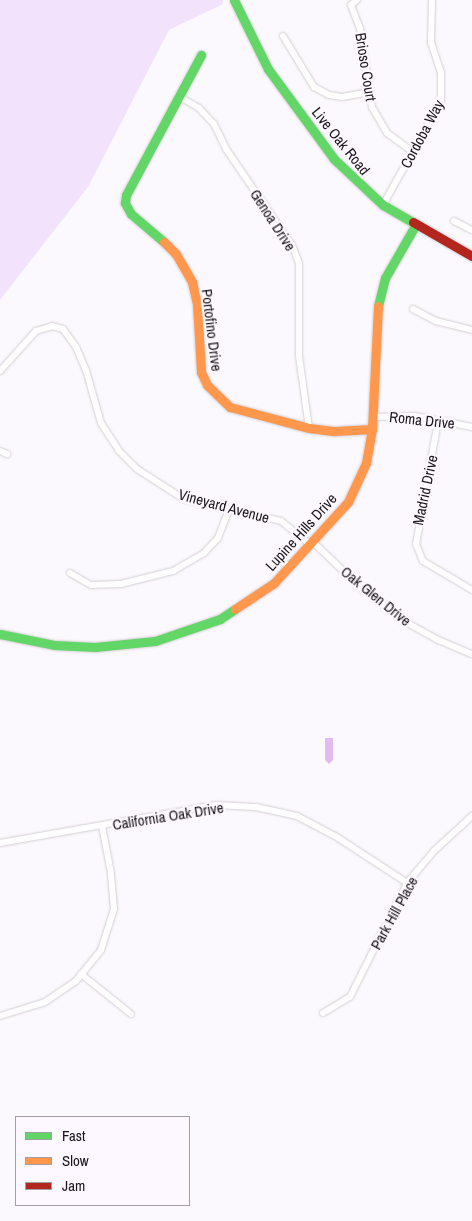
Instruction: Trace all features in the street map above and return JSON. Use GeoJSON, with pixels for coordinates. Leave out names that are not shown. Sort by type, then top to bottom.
{"type":"FeatureCollection","features":[{"type":"Feature","properties":{"kind":"street","name":"Live Oak Road"},"geometry":{"type":"LineString","coordinates":[[234,0],[268,69],[334,159],[383,205],[472,256]]}},
{"type":"Feature","properties":{"kind":"street","name":"Brioso Court"},"geometry":{"type":"LineString","coordinates":[[356,0],[351,5],[360,28],[376,116],[387,133],[413,152]]}},
{"type":"Feature","properties":{"kind":"street","name":"Cordoba Way"},"geometry":{"type":"LineString","coordinates":[[383,205],[436,113],[443,91],[441,73],[430,43],[432,0]]}},
{"type":"Feature","properties":{"kind":"street"},"geometry":{"type":"LineString","coordinates":[[283,36],[314,87],[329,95],[342,97],[371,92]]}},
{"type":"Feature","properties":{"kind":"street","name":"Portofino Drive"},"geometry":{"type":"LineString","coordinates":[[201,56],[126,196],[125,203],[131,214],[154,231],[176,254],[192,282],[197,304],[201,372],[206,385],[230,407],[309,428],[335,431],[372,429]]}},
{"type":"Feature","properties":{"kind":"street","name":"Genoa Drive"},"geometry":{"type":"LineString","coordinates":[[180,97],[200,108],[214,124],[226,149],[292,245],[299,262],[299,356],[309,428]]}},
{"type":"Feature","properties":{"kind":"street"},"geometry":{"type":"LineString","coordinates":[[454,221],[472,230]]}},
{"type":"Feature","properties":{"kind":"street","name":"Lupine Hills Drive"},"geometry":{"type":"LineString","coordinates":[[0,634],[54,644],[95,647],[128,646],[184,633],[220,619],[257,597],[313,544],[348,502],[366,463],[372,429],[375,314],[385,278],[416,224]]}},
{"type":"Feature","properties":{"kind":"street"},"geometry":{"type":"LineString","coordinates":[[413,309],[436,321],[472,330]]}},
{"type":"Feature","properties":{"kind":"street","name":"Vineyard Avenue"},"geometry":{"type":"LineString","coordinates":[[0,370],[36,331],[52,326],[63,329],[76,347],[86,370],[101,423],[119,451],[160,486],[184,499],[280,521],[313,544]]}},
{"type":"Feature","properties":{"kind":"street","name":"Roma Drive"},"geometry":{"type":"LineString","coordinates":[[372,417],[415,416],[472,426]]}},
{"type":"Feature","properties":{"kind":"street","name":"Madrid Drive"},"geometry":{"type":"LineString","coordinates":[[438,420],[416,544],[424,561],[472,590]]}},
{"type":"Feature","properties":{"kind":"street"},"geometry":{"type":"LineString","coordinates":[[0,451],[7,454]]}},
{"type":"Feature","properties":{"kind":"street"},"geometry":{"type":"LineString","coordinates":[[70,573],[91,585],[147,580],[173,571],[204,553],[218,538],[228,510]]}},
{"type":"Feature","properties":{"kind":"street","name":"Oak Glen Drive"},"geometry":{"type":"LineString","coordinates":[[313,544],[360,587],[402,620],[436,639],[472,654]]}},
{"type":"Feature","properties":{"kind":"street","name":"California Oak Drive"},"geometry":{"type":"LineString","coordinates":[[0,843],[215,805],[256,808],[297,816],[335,836],[407,883]]}},
{"type":"Feature","properties":{"kind":"street","name":"Park Hill Place"},"geometry":{"type":"LineString","coordinates":[[324,1013],[350,997],[407,883],[434,851],[472,816]]}},
{"type":"Feature","properties":{"kind":"street"},"geometry":{"type":"LineString","coordinates":[[0,1016],[46,1002],[81,974],[101,950],[114,909],[112,873],[102,826]]}},
{"type":"Feature","properties":{"kind":"street"},"geometry":{"type":"LineString","coordinates":[[81,974],[131,1014]]}},
{"type":"Feature","properties":{"kind":"shaded area"},"geometry":{"type":"Polygon","coordinates":[[[0,0],[223,0],[223,4],[169,30],[88,187],[0,300],[0,0]]]}},
{"type":"Feature","properties":{"kind":"shaded area"},"geometry":{"type":"Polygon","coordinates":[[[325,738],[333,738],[333,760],[329,764],[325,760],[325,738]]]}},
{"type":"Feature","properties":{"kind":"traffic: fast"},"geometry":{"type":"LineString","coordinates":[[234,0],[268,69],[334,159],[383,205],[413,222]]}},
{"type":"Feature","properties":{"kind":"traffic: fast"},"geometry":{"type":"LineString","coordinates":[[164,242],[131,214],[125,203],[126,195],[201,55]]}},
{"type":"Feature","properties":{"kind":"traffic: fast"},"geometry":{"type":"LineString","coordinates":[[378,306],[385,278],[416,224]]}},
{"type":"Feature","properties":{"kind":"traffic: fast"},"geometry":{"type":"LineString","coordinates":[[0,634],[54,645],[95,647],[155,641],[220,619],[235,609]]}},
{"type":"Feature","properties":{"kind":"traffic: slow"},"geometry":{"type":"LineString","coordinates":[[164,242],[176,254],[192,282],[197,304],[201,372],[207,385],[230,407],[309,428],[335,431],[372,429]]}},
{"type":"Feature","properties":{"kind":"traffic: slow"},"geometry":{"type":"LineString","coordinates":[[235,609],[274,583],[348,502],[366,463],[372,429],[378,306]]}},
{"type":"Feature","properties":{"kind":"traffic: jam"},"geometry":{"type":"LineString","coordinates":[[413,222],[472,256]]}}]}
